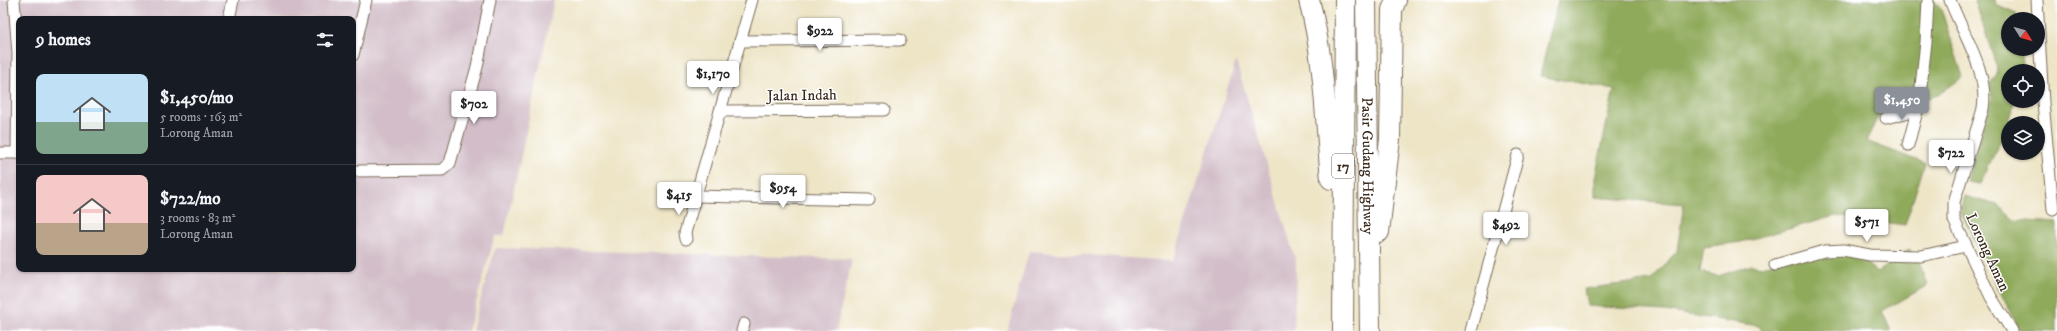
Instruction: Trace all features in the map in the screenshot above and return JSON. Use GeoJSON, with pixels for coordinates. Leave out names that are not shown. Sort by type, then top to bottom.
{"type":"FeatureCollection","features":[{"type":"Feature","properties":{"kind":"highway"},"geometry":{"type":"LineString","coordinates":[[1309,0],[1316,26],[1324,81],[1331,176],[1342,285]]}},
{"type":"Feature","properties":{"kind":"highway","name":"Pasir Gudang Highway"},"geometry":{"type":"LineString","coordinates":[[1343,331],[1342,285],[1345,0]]}},
{"type":"Feature","properties":{"kind":"highway","name":"Pasir Gudang Highway"},"geometry":{"type":"LineString","coordinates":[[1366,0],[1370,327]]}},
{"type":"Feature","properties":{"kind":"highway"},"geometry":{"type":"LineString","coordinates":[[1370,327],[1390,139],[1391,18],[1396,0]]}},
{"type":"Feature","properties":{"kind":"street"},"geometry":{"type":"LineString","coordinates":[[14,0],[16,27]]}},
{"type":"Feature","properties":{"kind":"street"},"geometry":{"type":"LineString","coordinates":[[230,16],[233,0]]}},
{"type":"Feature","properties":{"kind":"street"},"geometry":{"type":"LineString","coordinates":[[356,42],[366,0]]}},
{"type":"Feature","properties":{"kind":"street"},"geometry":{"type":"LineString","coordinates":[[356,170],[442,170],[450,163],[478,67],[490,0]]}},
{"type":"Feature","properties":{"kind":"street"},"geometry":{"type":"LineString","coordinates":[[686,239],[685,233],[697,196],[752,0]]}},
{"type":"Feature","properties":{"kind":"street"},"geometry":{"type":"LineString","coordinates":[[1908,145],[1920,104],[1926,42],[1928,0]]}},
{"type":"Feature","properties":{"kind":"street","name":"Lorong Aman"},"geometry":{"type":"LineString","coordinates":[[1950,0],[1959,24],[1972,50],[1984,88],[1983,109],[1953,205],[1955,223],[1991,296],[2012,331]]}},
{"type":"Feature","properties":{"kind":"street"},"geometry":{"type":"LineString","coordinates":[[2037,0],[2043,102],[2053,209]]}},
{"type":"Feature","properties":{"kind":"street"},"geometry":{"type":"LineString","coordinates":[[740,42],[900,40]]}},
{"type":"Feature","properties":{"kind":"street"},"geometry":{"type":"LineString","coordinates":[[1886,118],[1905,113],[1920,104]]}},
{"type":"Feature","properties":{"kind":"street","name":"Jalan Indah"},"geometry":{"type":"LineString","coordinates":[[720,111],[884,110]]}},
{"type":"Feature","properties":{"kind":"street"},"geometry":{"type":"LineString","coordinates":[[0,153],[16,153]]}},
{"type":"Feature","properties":{"kind":"street"},"geometry":{"type":"LineString","coordinates":[[1471,331],[1518,155]]}},
{"type":"Feature","properties":{"kind":"street"},"geometry":{"type":"LineString","coordinates":[[697,196],[869,200]]}},
{"type":"Feature","properties":{"kind":"street"},"geometry":{"type":"LineString","coordinates":[[1775,265],[1824,251],[1843,250],[1870,255],[1921,256],[1966,246]]}},
{"type":"Feature","properties":{"kind":"shaded area"},"geometry":{"type":"Polygon","coordinates":[[[0,0],[554,0],[504,236],[495,236],[468,331],[0,331],[0,0]]]}},
{"type":"Feature","properties":{"kind":"shaded area"},"geometry":{"type":"Polygon","coordinates":[[[1236,61],[1296,262],[1294,331],[1007,331],[1029,251],[1173,261],[1236,61]]]}},
{"type":"Feature","properties":{"kind":"shaded area"},"geometry":{"type":"Polygon","coordinates":[[[495,248],[852,259],[836,331],[472,331],[495,248]]]}},
{"type":"Feature","properties":{"kind":"green space"},"geometry":{"type":"Polygon","coordinates":[[[1558,0],[1933,0],[1941,9],[1963,77],[1938,95],[1881,111],[1866,141],[1925,163],[1905,225],[1835,216],[1741,242],[1704,247],[1700,272],[1718,276],[1752,265],[1762,267],[1783,259],[1857,249],[1862,260],[1877,272],[1910,249],[1920,264],[1927,286],[1882,311],[1891,331],[1762,331],[1759,326],[1664,311],[1587,306],[1584,289],[1651,280],[1677,251],[1684,204],[1595,197],[1595,178],[1614,89],[1540,76],[1558,0]]]}},
{"type":"Feature","properties":{"kind":"green space"},"geometry":{"type":"Polygon","coordinates":[[[1975,0],[1994,0],[1996,4],[2014,12],[2001,12],[2001,56],[2022,56],[2023,64],[2001,64],[2001,108],[2013,108],[2011,116],[2001,116],[2001,140],[1980,184],[1967,182],[1992,97],[1990,84],[1998,72],[1975,0]]]}},
{"type":"Feature","properties":{"kind":"green space"},"geometry":{"type":"Polygon","coordinates":[[[1964,196],[1998,205],[2014,220],[2057,223],[2057,331],[2019,330],[1960,211],[1964,196]]]}}]}
